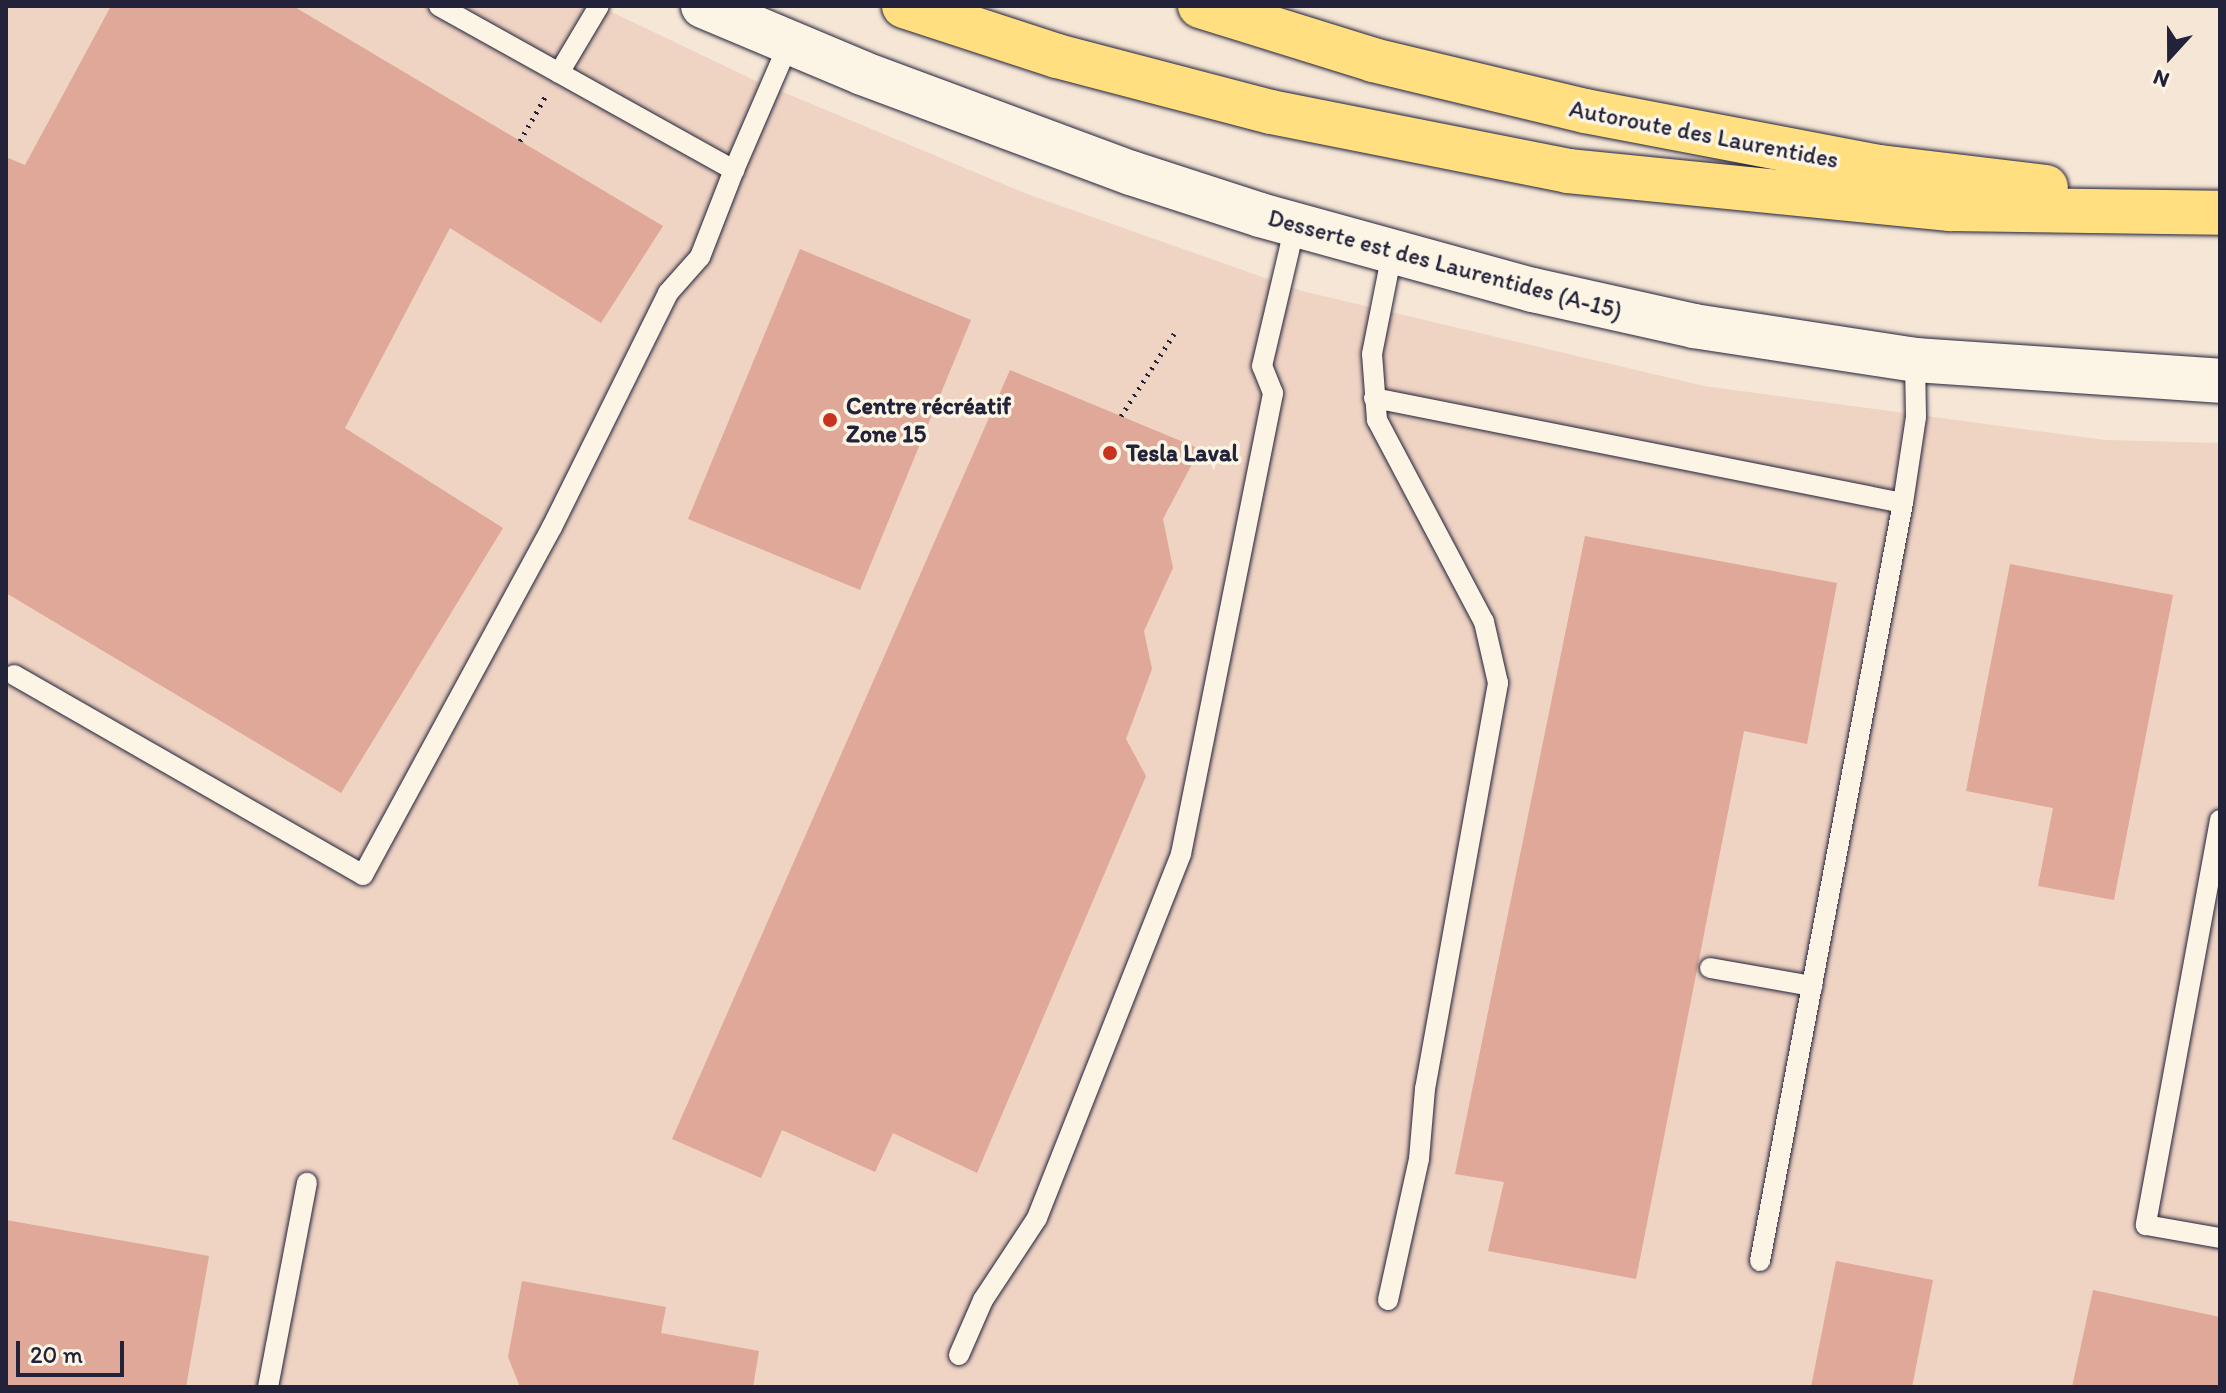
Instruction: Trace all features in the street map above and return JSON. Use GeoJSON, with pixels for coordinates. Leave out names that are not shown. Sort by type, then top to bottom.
{"type":"FeatureCollection","features":[{"type":"Feature","properties":{"kind":"highway"},"geometry":{"type":"LineString","coordinates":[[904,6],[1057,56],[1271,112],[1554,169],[1920,208],[2023,214],[2220,213]]}},
{"type":"Feature","properties":{"kind":"highway","name":"Autoroute des Laurentides"},"geometry":{"type":"LineString","coordinates":[[1200,6],[1502,93],[1741,143],[1946,176],[2220,198]]}},
{"type":"Feature","properties":{"kind":"street","name":"Desserte est des Laurentides (A-15)"},"geometry":{"type":"LineString","coordinates":[[703,6],[789,43],[1056,146],[1295,225],[1392,253],[1649,317],[1915,360],[2220,381]]}},
{"type":"Feature","properties":{"kind":"lane"},"geometry":{"type":"LineString","coordinates":[[439,6],[734,170]]}},
{"type":"Feature","properties":{"kind":"lane"},"geometry":{"type":"LineString","coordinates":[[559,73],[599,6]]}},
{"type":"Feature","properties":{"kind":"lane"},"geometry":{"type":"LineString","coordinates":[[14,675],[363,875],[552,527],[668,293],[700,257],[789,43]]}},
{"type":"Feature","properties":{"kind":"lane"},"geometry":{"type":"LineString","coordinates":[[959,1355],[983,1300],[1037,1218],[1181,854],[1273,393],[1262,366],[1295,225]]}},
{"type":"Feature","properties":{"kind":"lane"},"geometry":{"type":"LineString","coordinates":[[1388,1300],[1419,1159],[1425,1089],[1498,683],[1484,622],[1394,459],[1374,398],[1372,354],[1392,253]]}},
{"type":"Feature","properties":{"kind":"lane"},"geometry":{"type":"LineString","coordinates":[[1760,1261],[1903,503],[1916,417],[1915,360]]}},
{"type":"Feature","properties":{"kind":"lane"},"geometry":{"type":"LineString","coordinates":[[1374,398],[1903,503]]}},
{"type":"Feature","properties":{"kind":"lane"},"geometry":{"type":"LineString","coordinates":[[2220,820],[2146,1225],[2220,1238]]}},
{"type":"Feature","properties":{"kind":"lane"},"geometry":{"type":"LineString","coordinates":[[1710,968],[1812,986]]}},
{"type":"Feature","properties":{"kind":"lane"},"geometry":{"type":"LineString","coordinates":[[268,1387],[307,1183]]}},
{"type":"Feature","properties":{"kind":"path"},"geometry":{"type":"LineString","coordinates":[[520,141],[546,96]]}},
{"type":"Feature","properties":{"kind":"path"},"geometry":{"type":"LineString","coordinates":[[1121,416],[1174,334]]}},
{"type":"Feature","properties":{"kind":"shaded area"},"geometry":{"type":"Polygon","coordinates":[[[6,6],[599,6],[754,80],[1027,194],[1302,291],[1704,386],[2105,440],[2220,443],[2220,1387],[6,1387],[6,6]]]}},
{"type":"Feature","properties":{"kind":"building"},"geometry":{"type":"Polygon","coordinates":[[[111,6],[293,6],[663,226],[601,323],[450,228],[345,428],[503,528],[341,793],[6,593],[6,157],[25,165],[111,6]]]}},
{"type":"Feature","properties":{"kind":"building","name":"Centre récréatif Zone 15"},"geometry":{"type":"Polygon","coordinates":[[[800,249],[971,320],[860,590],[688,519],[800,249]]]}},
{"type":"Feature","properties":{"kind":"building"},"geometry":{"type":"Polygon","coordinates":[[[1010,370],[1200,449],[1163,519],[1173,568],[1144,631],[1152,669],[1126,739],[1146,776],[977,1173],[893,1133],[875,1172],[782,1130],[761,1178],[672,1139],[1010,370]]]}},
{"type":"Feature","properties":{"kind":"building"},"geometry":{"type":"Polygon","coordinates":[[[1585,536],[1837,583],[1807,744],[1744,731],[1636,1279],[1488,1251],[1504,1182],[1455,1174],[1585,536]]]}},
{"type":"Feature","properties":{"kind":"building"},"geometry":{"type":"Polygon","coordinates":[[[2010,564],[2173,595],[2114,900],[2038,886],[2053,808],[1966,791],[2010,564]]]}},
{"type":"Feature","properties":{"kind":"building"},"geometry":{"type":"Polygon","coordinates":[[[6,1220],[209,1256],[186,1387],[6,1387],[6,1220]]]}},
{"type":"Feature","properties":{"kind":"building"},"geometry":{"type":"Polygon","coordinates":[[[1836,1261],[1933,1280],[1912,1387],[1811,1387],[1836,1261]]]}},
{"type":"Feature","properties":{"kind":"building"},"geometry":{"type":"Polygon","coordinates":[[[522,1281],[666,1307],[661,1333],[759,1351],[753,1387],[520,1387],[508,1357],[522,1281]]]}},
{"type":"Feature","properties":{"kind":"building"},"geometry":{"type":"Polygon","coordinates":[[[2093,1290],[2220,1317],[2220,1387],[2072,1387],[2093,1290]]]}},
{"type":"Feature","properties":{"kind":"place","name":"Centre récréatif Zone 15"},"geometry":{"type":"Point","coordinates":[830,420]}},
{"type":"Feature","properties":{"kind":"place","name":"Tesla Laval"},"geometry":{"type":"Point","coordinates":[1110,453]}}]}
